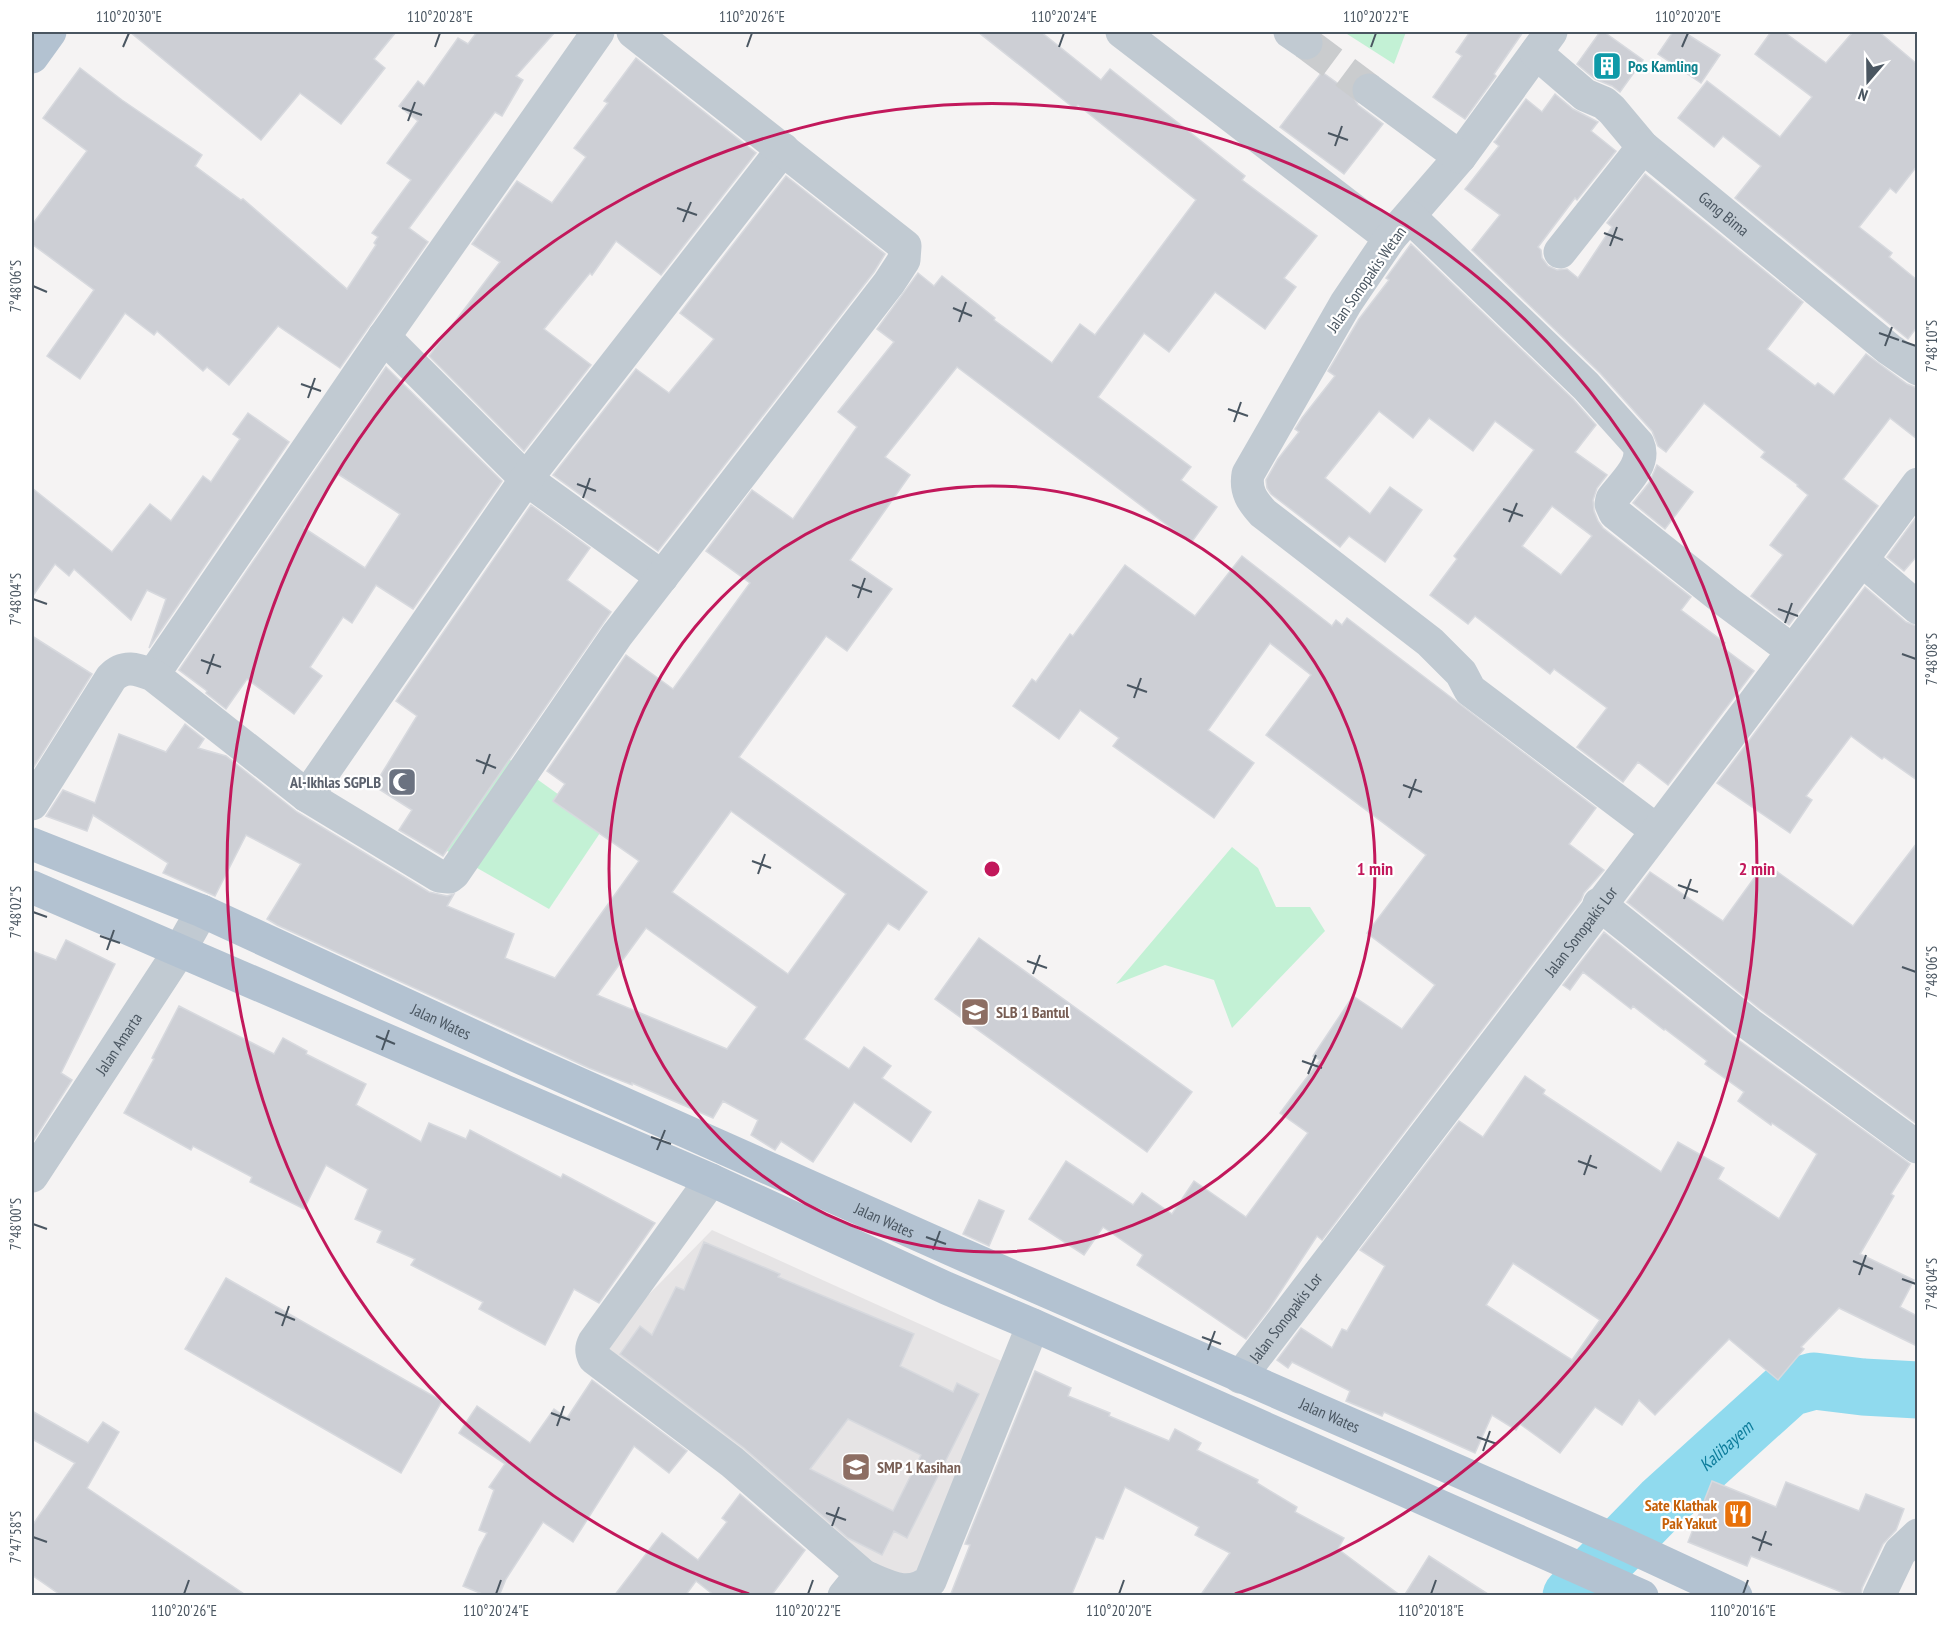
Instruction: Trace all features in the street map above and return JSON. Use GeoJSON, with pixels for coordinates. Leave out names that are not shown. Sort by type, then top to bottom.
{"type":"FeatureCollection","features":[{"type":"Feature","properties":{"kind":"main road"},"geometry":{"type":"LineString","coordinates":[[32,57],[50,32]]}},
{"type":"Feature","properties":{"kind":"main road","name":"Jalan Wates"},"geometry":{"type":"LineString","coordinates":[[32,844],[202,911],[532,1062],[1240,1377],[1611,1538],[1736,1596]]}},
{"type":"Feature","properties":{"kind":"main road"},"geometry":{"type":"LineString","coordinates":[[32,887],[711,1180],[946,1288],[1642,1596]]}},
{"type":"Feature","properties":{"kind":"street"},"geometry":{"type":"LineString","coordinates":[[153,675],[384,337],[598,32]]}},
{"type":"Feature","properties":{"kind":"street"},"geometry":{"type":"LineString","coordinates":[[32,804],[111,678],[124,669],[133,668],[153,675],[307,796],[440,876],[449,877],[454,873],[616,635],[889,283],[904,260],[905,246],[633,32]]}},
{"type":"Feature","properties":{"kind":"street"},"geometry":{"type":"LineString","coordinates":[[1122,32],[1400,228],[1586,386],[1638,444],[1642,455],[1638,465],[1612,499],[1611,504],[1615,513],[1793,651]]}},
{"type":"Feature","properties":{"kind":"street","name":"Jalan Sonopakis Wetan"},"geometry":{"type":"LineString","coordinates":[[1544,42],[1460,157],[1400,228],[1346,303],[1248,474],[1246,484],[1249,494],[1263,513],[1430,642],[1461,673],[1470,690],[1656,830]]}},
{"type":"Feature","properties":{"kind":"street","name":"Gang Bima"},"geometry":{"type":"LineString","coordinates":[[1544,42],[1585,95],[1604,103],[1612,110],[1642,147],[1888,349],[1917,369]]}},
{"type":"Feature","properties":{"kind":"street"},"geometry":{"type":"LineString","coordinates":[[1369,90],[1460,157]]}},
{"type":"Feature","properties":{"kind":"street"},"geometry":{"type":"LineString","coordinates":[[1560,252],[1642,147]]}},
{"type":"Feature","properties":{"kind":"street"},"geometry":{"type":"LineString","coordinates":[[307,796],[526,478],[783,149]]}},
{"type":"Feature","properties":{"kind":"street"},"geometry":{"type":"LineString","coordinates":[[384,337],[526,478],[662,577]]}},
{"type":"Feature","properties":{"kind":"street","name":"Jalan Sonopakis Lor"},"geometry":{"type":"LineString","coordinates":[[1240,1377],[1599,904],[1732,733],[1917,484]]}},
{"type":"Feature","properties":{"kind":"street"},"geometry":{"type":"LineString","coordinates":[[1862,560],[1917,608]]}},
{"type":"Feature","properties":{"kind":"street"},"geometry":{"type":"LineString","coordinates":[[1599,904],[1749,1024],[1917,1147]]}},
{"type":"Feature","properties":{"kind":"street","name":"Jalan Amarta"},"geometry":{"type":"LineString","coordinates":[[32,1176],[180,950],[202,911]]}},
{"type":"Feature","properties":{"kind":"street"},"geometry":{"type":"LineString","coordinates":[[711,1180],[594,1342],[591,1347],[592,1353],[594,1358],[732,1462],[862,1589],[920,1589],[930,1581],[1033,1325]]}},
{"type":"Feature","properties":{"kind":"street"},"geometry":{"type":"LineString","coordinates":[[1879,1596],[1900,1552],[1917,1546]]}},
{"type":"Feature","properties":{"kind":"street"},"geometry":{"type":"LineString","coordinates":[[1904,1596],[1917,1546]]}},
{"type":"Feature","properties":{"kind":"shaded area","name":"SMP 1 Kasihan"},"geometry":{"type":"Polygon","coordinates":[[[712,1230],[1006,1363],[928,1572],[887,1578],[601,1355],[607,1337],[712,1230]]]}},
{"type":"Feature","properties":{"kind":"green space"},"geometry":{"type":"Polygon","coordinates":[[[1344,32],[1406,32],[1394,64],[1344,32]]]}},
{"type":"Feature","properties":{"kind":"green space"},"geometry":{"type":"Polygon","coordinates":[[[499,752],[604,827],[549,909],[435,844],[499,752]]]}},
{"type":"Feature","properties":{"kind":"green space"},"geometry":{"type":"Polygon","coordinates":[[[1232,847],[1258,868],[1276,907],[1310,907],[1325,931],[1232,1028],[1214,980],[1165,965],[1116,984],[1232,847]]]}},
{"type":"Feature","properties":{"kind":"building"},"geometry":{"type":"Polygon","coordinates":[[[130,32],[396,32],[374,59],[385,68],[341,124],[300,93],[261,140],[130,32]]]}},
{"type":"Feature","properties":{"kind":"building"},"geometry":{"type":"Polygon","coordinates":[[[477,32],[555,32],[516,76],[523,80],[502,116],[495,112],[409,228],[428,242],[340,368],[278,326],[229,385],[207,367],[203,371],[157,331],[154,335],[125,313],[80,379],[47,356],[94,290],[32,244],[32,225],[87,151],[43,118],[80,68],[202,155],[195,166],[241,200],[243,199],[347,289],[376,245],[374,243],[378,237],[372,233],[411,180],[387,163],[418,121],[399,106],[418,81],[424,86],[458,38],[468,44],[477,32]]]}},
{"type":"Feature","properties":{"kind":"building"},"geometry":{"type":"Polygon","coordinates":[[[978,32],[1041,32],[1101,80],[1110,69],[1245,176],[1242,180],[1317,236],[1284,278],[1296,287],[1265,329],[1215,292],[1169,352],[1144,333],[1098,397],[1191,467],[1181,480],[1217,507],[1191,543],[957,367],[885,457],[910,475],[850,560],[892,589],[847,651],[826,636],[739,757],[927,892],[899,930],[888,923],[804,1039],[849,1069],[864,1047],[891,1066],[882,1078],[931,1112],[911,1142],[854,1102],[813,1162],[781,1141],[775,1150],[751,1135],[758,1120],[723,1101],[713,1118],[632,1083],[632,1085],[589,1068],[277,925],[267,919],[301,864],[246,835],[215,896],[163,873],[168,863],[93,815],[87,831],[46,816],[63,790],[95,803],[119,734],[166,752],[185,724],[204,739],[198,748],[226,756],[297,812],[429,892],[447,896],[454,894],[447,906],[514,934],[505,958],[555,978],[639,861],[553,801],[565,784],[547,771],[626,655],[673,689],[750,583],[706,551],[752,490],[793,519],[857,427],[838,412],[894,342],[877,329],[918,273],[934,286],[942,276],[995,318],[994,320],[1052,363],[1080,324],[1095,335],[1196,200],[1078,105],[1075,109],[978,32]],[[731,811],[672,892],[788,974],[846,894],[731,811]],[[646,928],[597,995],[727,1049],[757,1007],[646,928]]]}},
{"type":"Feature","properties":{"kind":"building"},"geometry":{"type":"Polygon","coordinates":[[[1470,32],[1523,32],[1494,74],[1496,76],[1465,119],[1433,97],[1462,56],[1456,52],[1470,32]]]}},
{"type":"Feature","properties":{"kind":"building","name":"Pos Kamling"},"geometry":{"type":"Polygon","coordinates":[[[1600,32],[1604,32],[1643,60],[1620,92],[1595,79],[1577,64],[1600,32]]]}},
{"type":"Feature","properties":{"kind":"building"},"geometry":{"type":"Polygon","coordinates":[[[1673,32],[1684,32],[1720,55],[1701,83],[1658,54],[1673,32]]]}},
{"type":"Feature","properties":{"kind":"building"},"geometry":{"type":"Polygon","coordinates":[[[1771,32],[1784,32],[1826,63],[1853,32],[1879,32],[1917,64],[1917,166],[1896,193],[1890,188],[1859,227],[1892,253],[1889,257],[1917,280],[1917,327],[1908,339],[1735,198],[1761,166],[1723,136],[1714,147],[1678,118],[1707,81],[1780,137],[1812,97],[1755,54],[1771,32]]]}},
{"type":"Feature","properties":{"kind":"building"},"geometry":{"type":"Polygon","coordinates":[[[636,58],[756,153],[661,275],[616,241],[592,275],[590,273],[544,329],[591,365],[524,451],[429,356],[500,262],[472,244],[517,181],[552,203],[586,157],[574,148],[608,103],[604,101],[636,58]]]}},
{"type":"Feature","properties":{"kind":"building"},"geometry":{"type":"Polygon","coordinates":[[[1322,72],[1351,93],[1358,105],[1383,124],[1344,174],[1280,127],[1322,72]]]}},
{"type":"Feature","properties":{"kind":"building"},"geometry":{"type":"Polygon","coordinates":[[[1555,94],[1573,109],[1598,122],[1591,131],[1616,151],[1577,200],[1575,198],[1538,247],[1548,266],[1557,270],[1567,269],[1578,278],[1612,227],[1607,223],[1645,174],[1803,302],[1767,349],[1815,386],[1818,383],[1834,395],[1866,354],[1907,384],[1917,388],[1917,439],[1890,418],[1843,479],[1878,506],[1789,625],[1751,596],[1783,555],[1770,545],[1808,495],[1761,457],[1765,452],[1704,403],[1666,452],[1658,446],[1652,431],[1600,373],[1472,250],[1500,215],[1465,189],[1499,146],[1494,142],[1526,99],[1542,112],[1555,94]]]}},
{"type":"Feature","properties":{"kind":"building"},"geometry":{"type":"Polygon","coordinates":[[[786,176],[885,254],[874,272],[658,551],[553,475],[636,369],[669,393],[714,339],[680,313],[786,176]]]}},
{"type":"Feature","properties":{"kind":"building"},"geometry":{"type":"Polygon","coordinates":[[[1411,244],[1573,399],[1596,425],[1575,452],[1607,475],[1597,488],[1593,500],[1598,521],[1603,528],[1691,597],[1681,610],[1725,643],[1722,647],[1754,671],[1668,785],[1638,762],[1623,782],[1577,747],[1607,708],[1554,669],[1550,674],[1475,616],[1468,624],[1430,595],[1457,559],[1454,556],[1534,450],[1495,421],[1473,451],[1429,418],[1413,438],[1379,411],[1325,478],[1370,514],[1390,487],[1422,510],[1385,562],[1349,536],[1340,547],[1271,494],[1267,488],[1266,480],[1278,459],[1299,432],[1295,429],[1302,418],[1335,376],[1328,371],[1359,319],[1389,280],[1386,278],[1411,244]],[[1552,506],[1522,546],[1561,575],[1592,536],[1552,506]]]}},
{"type":"Feature","properties":{"kind":"building"},"geometry":{"type":"Polygon","coordinates":[[[386,367],[502,481],[413,609],[376,585],[352,623],[343,617],[310,667],[322,676],[294,714],[247,679],[226,709],[179,670],[386,367]],[[338,474],[304,528],[365,568],[400,514],[338,474]]]}},
{"type":"Feature","properties":{"kind":"building"},"geometry":{"type":"Polygon","coordinates":[[[248,413],[289,442],[149,648],[166,599],[147,590],[131,620],[74,569],[69,576],[55,564],[32,597],[32,488],[112,552],[150,504],[171,521],[203,476],[211,482],[240,439],[233,434],[248,413]]]}},
{"type":"Feature","properties":{"kind":"building"},"geometry":{"type":"Polygon","coordinates":[[[1657,465],[1693,492],[1665,529],[1633,503],[1649,483],[1657,465]]]}},
{"type":"Feature","properties":{"kind":"building"},"geometry":{"type":"Polygon","coordinates":[[[531,505],[590,548],[567,580],[611,612],[443,856],[399,830],[412,810],[374,786],[417,716],[396,701],[531,505]]]}},
{"type":"Feature","properties":{"kind":"building"},"geometry":{"type":"Polygon","coordinates":[[[1917,516],[1917,556],[1904,571],[1887,557],[1917,516]]]}},
{"type":"Feature","properties":{"kind":"building"},"geometry":{"type":"Polygon","coordinates":[[[1242,556],[1332,626],[1336,620],[1342,625],[1347,618],[1596,808],[1569,844],[1604,870],[1584,893],[1581,900],[1322,1240],[1317,1236],[1269,1309],[1246,1339],[1137,1265],[1143,1255],[1103,1227],[1084,1255],[1029,1219],[1066,1161],[1133,1205],[1142,1193],[1172,1214],[1194,1181],[1246,1217],[1308,1133],[1280,1113],[1320,1060],[1313,1056],[1353,996],[1402,1029],[1435,985],[1367,933],[1426,855],[1266,735],[1311,675],[1270,643],[1208,730],[1254,763],[1214,818],[1113,746],[1119,738],[1080,710],[1059,739],[1013,706],[1032,679],[1036,682],[1070,634],[1073,636],[1125,565],[1195,616],[1242,556]]]}},
{"type":"Feature","properties":{"kind":"building"},"geometry":{"type":"Polygon","coordinates":[[[1865,587],[1906,622],[1917,626],[1917,780],[1884,757],[1882,759],[1851,736],[1806,796],[1812,800],[1790,833],[1717,783],[1865,587]]]}},
{"type":"Feature","properties":{"kind":"building"},"geometry":{"type":"Polygon","coordinates":[[[32,636],[92,674],[32,770],[32,636]]]}},
{"type":"Feature","properties":{"kind":"building"},"geometry":{"type":"Polygon","coordinates":[[[1917,843],[1917,1124],[1760,1009],[1627,902],[1650,872],[1723,921],[1765,863],[1853,926],[1917,843]]]}},
{"type":"Feature","properties":{"kind":"building"},"geometry":{"type":"Polygon","coordinates":[[[1604,932],[1737,1039],[1910,1164],[1891,1194],[1894,1196],[1860,1254],[1914,1280],[1900,1307],[1917,1316],[1917,1346],[1839,1308],[1801,1347],[1804,1349],[1778,1380],[1729,1339],[1655,1415],[1639,1400],[1622,1425],[1595,1407],[1560,1453],[1520,1424],[1516,1430],[1492,1415],[1475,1453],[1384,1412],[1382,1416],[1346,1401],[1350,1391],[1292,1362],[1288,1368],[1277,1360],[1301,1328],[1332,1348],[1342,1329],[1347,1331],[1385,1266],[1360,1250],[1459,1121],[1483,1137],[1525,1076],[1545,1090],[1543,1094],[1661,1172],[1678,1142],[1724,1168],[1718,1179],[1779,1219],[1817,1154],[1738,1101],[1744,1092],[1705,1064],[1707,1061],[1633,1006],[1631,1009],[1583,972],[1570,990],[1563,985],[1604,932]],[[1513,1263],[1486,1305],[1572,1360],[1600,1320],[1513,1263]]]}},
{"type":"Feature","properties":{"kind":"building"},"geometry":{"type":"Polygon","coordinates":[[[979,938],[1192,1092],[1147,1152],[935,999],[979,938]]]}},
{"type":"Feature","properties":{"kind":"building"},"geometry":{"type":"Polygon","coordinates":[[[66,940],[115,964],[61,1073],[72,1080],[32,1143],[32,951],[56,960],[66,940]]]}},
{"type":"Feature","properties":{"kind":"building"},"geometry":{"type":"Polygon","coordinates":[[[179,1006],[274,1054],[283,1038],[307,1051],[306,1054],[366,1084],[356,1105],[421,1142],[429,1123],[466,1139],[470,1130],[561,1178],[563,1174],[655,1223],[599,1303],[574,1289],[545,1345],[479,1309],[483,1302],[411,1265],[415,1259],[377,1242],[382,1231],[355,1219],[368,1189],[326,1165],[304,1209],[250,1182],[252,1177],[193,1146],[191,1150],[124,1113],[154,1059],[152,1058],[179,1006]]]}},
{"type":"Feature","properties":{"kind":"building"},"geometry":{"type":"Polygon","coordinates":[[[979,1200],[1004,1211],[989,1246],[963,1234],[979,1200]]]}},
{"type":"Feature","properties":{"kind":"building","name":"SMP 1 Kasihan"},"geometry":{"type":"Polygon","coordinates":[[[704,1242],[780,1274],[778,1277],[914,1334],[900,1366],[953,1392],[957,1383],[979,1394],[907,1538],[894,1531],[882,1555],[848,1538],[744,1448],[620,1354],[640,1326],[652,1335],[676,1287],[684,1290],[704,1242]],[[848,1419],[810,1469],[893,1511],[921,1455],[848,1419]]]}},
{"type":"Feature","properties":{"kind":"building"},"geometry":{"type":"Polygon","coordinates":[[[226,1278],[442,1401],[401,1473],[185,1349],[226,1278]]]}},
{"type":"Feature","properties":{"kind":"building"},"geometry":{"type":"Polygon","coordinates":[[[1035,1371],[1071,1388],[1068,1396],[1110,1413],[1109,1416],[1169,1441],[1175,1429],[1201,1443],[1197,1450],[1258,1480],[1257,1483],[1297,1507],[1295,1512],[1344,1538],[1338,1549],[1401,1596],[1200,1596],[1230,1553],[1195,1535],[1199,1527],[1125,1487],[1103,1539],[1096,1537],[1071,1596],[950,1596],[970,1545],[965,1544],[1035,1371]]]}},
{"type":"Feature","properties":{"kind":"building"},"geometry":{"type":"Polygon","coordinates":[[[592,1380],[687,1451],[669,1473],[634,1446],[573,1542],[543,1522],[506,1579],[499,1596],[487,1596],[463,1586],[487,1533],[479,1530],[494,1490],[489,1487],[505,1464],[459,1433],[477,1406],[530,1443],[554,1409],[567,1418],[592,1380]]]}},
{"type":"Feature","properties":{"kind":"building"},"geometry":{"type":"Polygon","coordinates":[[[32,1411],[88,1443],[103,1422],[119,1432],[87,1488],[247,1596],[62,1596],[32,1575],[32,1526],[75,1463],[32,1439],[32,1411]]]}},
{"type":"Feature","properties":{"kind":"building"},"geometry":{"type":"Polygon","coordinates":[[[1712,1481],[1776,1507],[1786,1482],[1859,1511],[1866,1494],[1904,1509],[1896,1530],[1883,1544],[1862,1588],[1861,1596],[1851,1596],[1751,1556],[1747,1566],[1688,1542],[1712,1481]]]}},
{"type":"Feature","properties":{"kind":"building"},"geometry":{"type":"Polygon","coordinates":[[[740,1494],[805,1550],[771,1596],[715,1596],[696,1581],[685,1596],[614,1596],[662,1533],[698,1560],[727,1522],[722,1518],[740,1494]]]}},
{"type":"Feature","properties":{"kind":"building"},"geometry":{"type":"Polygon","coordinates":[[[1429,1556],[1491,1596],[1404,1596],[1429,1556]]]}},
{"type":"Feature","properties":{"kind":"waterway","name":"Kalibayem"},"geometry":{"type":"LineString","coordinates":[[1571,1596],[1662,1503],[1789,1388],[1814,1381],[1918,1390]]}},
{"type":"Feature","properties":{"kind":"tunnel"},"geometry":{"type":"LineString","coordinates":[[1306,43],[1369,90]]}},
{"type":"Feature","properties":{"kind":"place","name":"Pos Kamling"},"geometry":{"type":"Point","coordinates":[1607,66]}},
{"type":"Feature","properties":{"kind":"place","name":"Al-Ikhlas SGPLB"},"geometry":{"type":"Point","coordinates":[402,782]}},
{"type":"Feature","properties":{"kind":"place","name":"SLB 1 Bantul"},"geometry":{"type":"Point","coordinates":[975,1012]}},
{"type":"Feature","properties":{"kind":"place","name":"SMP 1 Kasihan"},"geometry":{"type":"Point","coordinates":[856,1467]}},
{"type":"Feature","properties":{"kind":"place","name":"Sate Klathak Pak Yakut"},"geometry":{"type":"Point","coordinates":[1738,1514]}}]}
